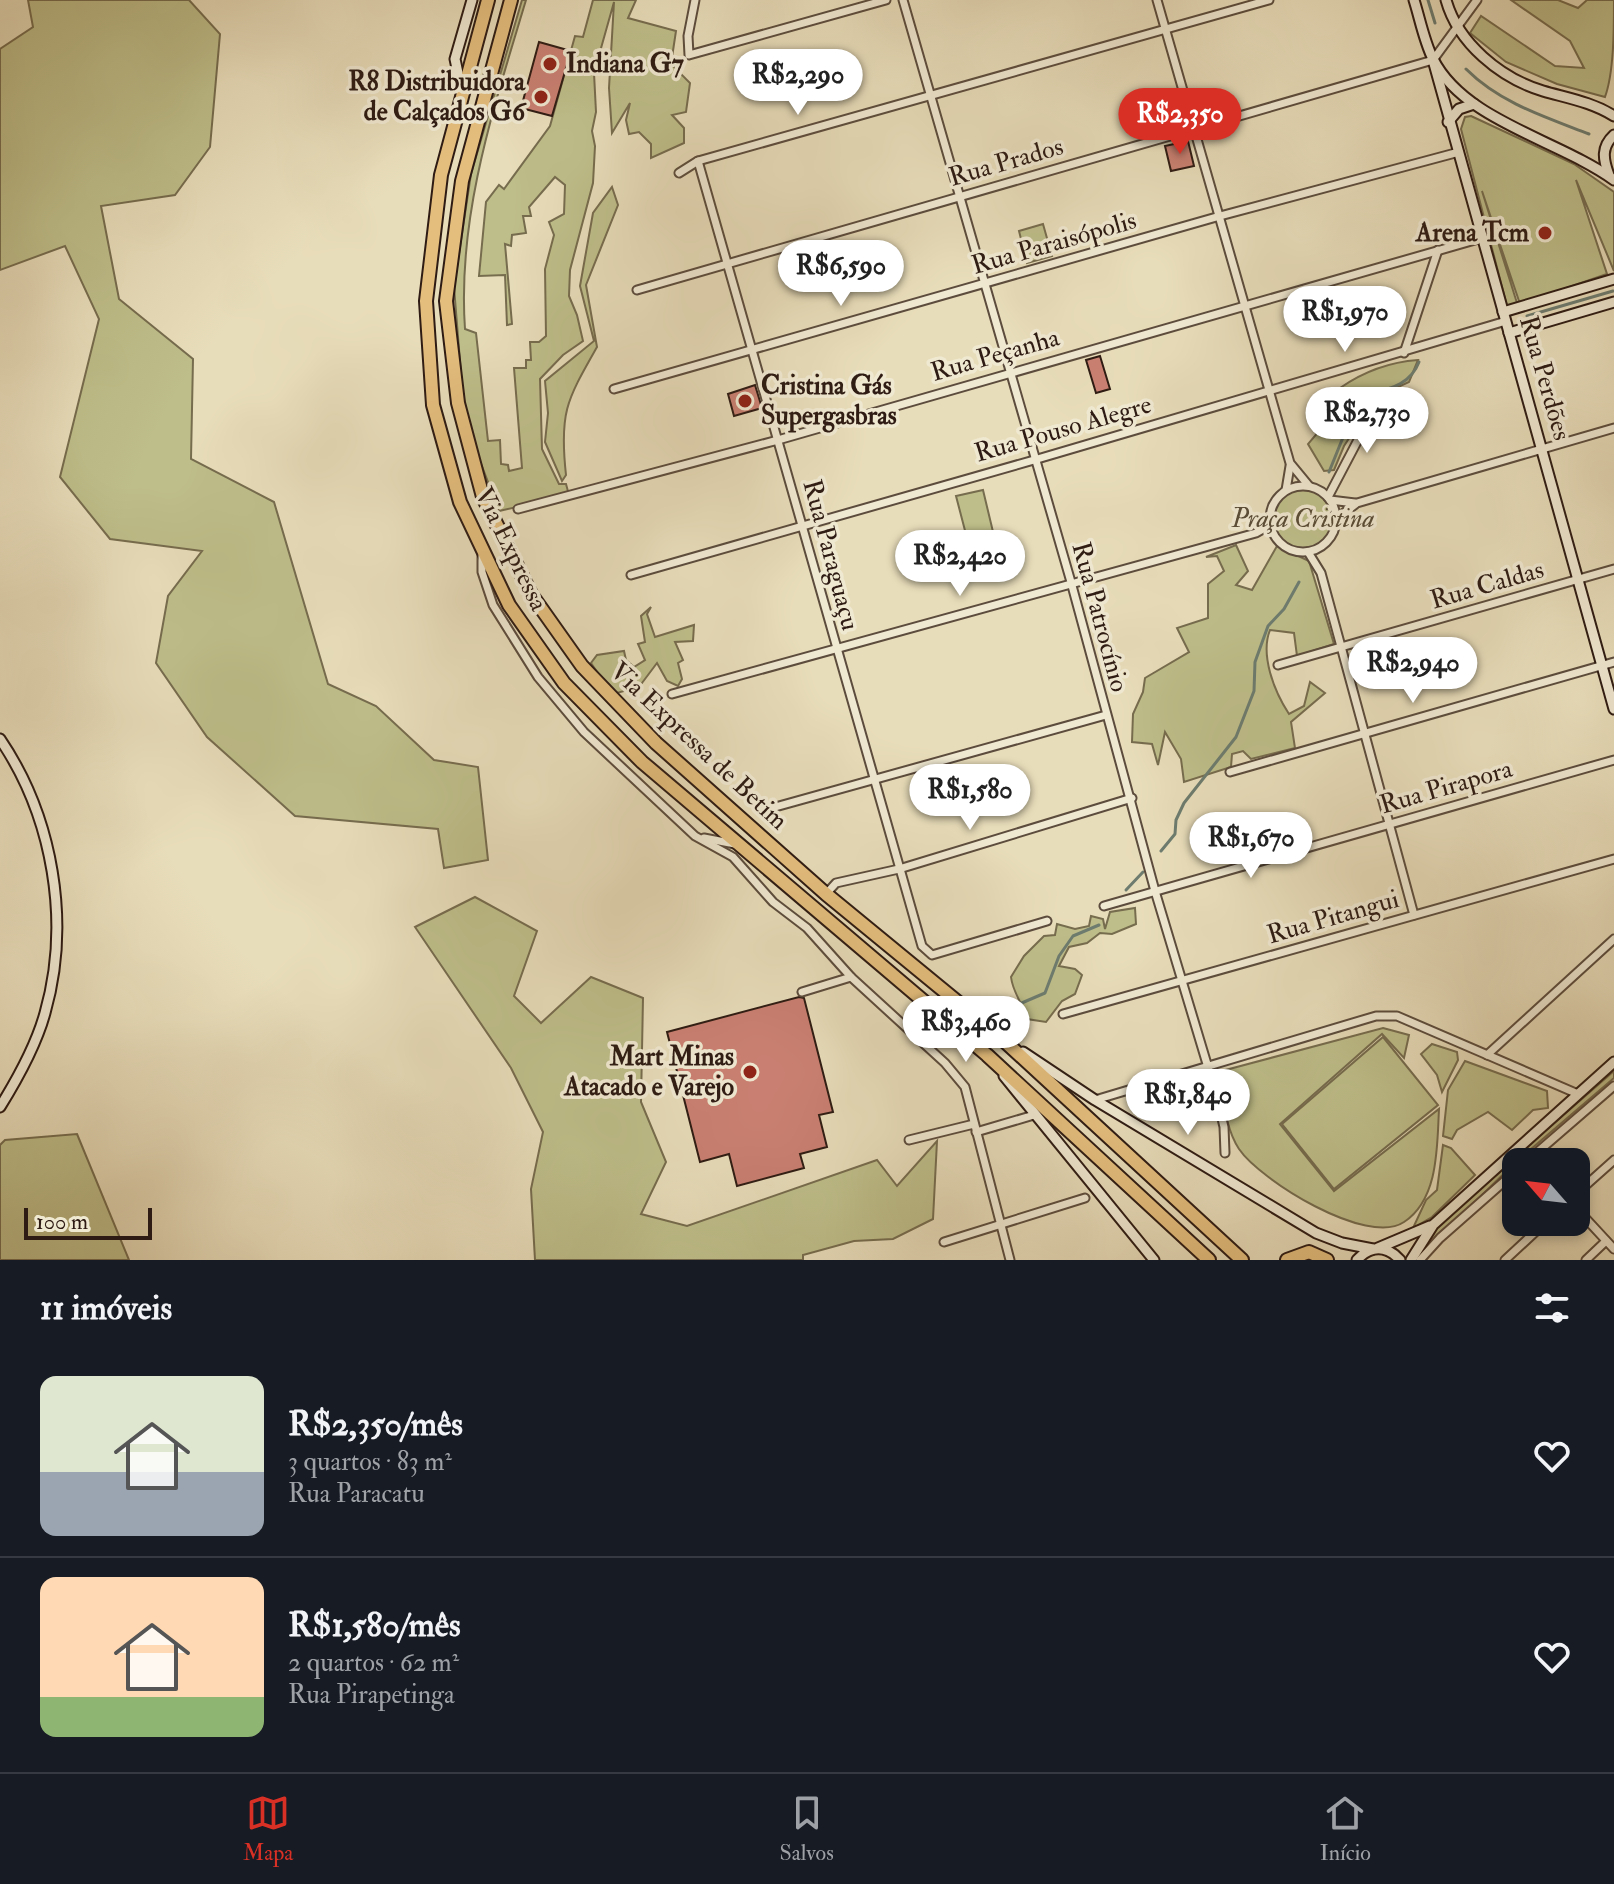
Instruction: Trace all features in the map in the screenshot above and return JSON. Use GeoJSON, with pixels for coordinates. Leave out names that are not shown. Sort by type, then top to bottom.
{"type":"FeatureCollection","features":[{"type":"Feature","properties":{"kind":"highway","name":"Via Expressa"},"geometry":{"type":"LineString","coordinates":[[488,0],[441,175],[426,301],[433,405],[460,502],[509,605],[564,683],[642,762],[987,1055],[1209,1260]]}},
{"type":"Feature","properties":{"kind":"highway","name":"Via Expressa de Betim"},"geometry":{"type":"LineString","coordinates":[[511,0],[462,181],[446,301],[458,403],[483,497],[531,594],[582,666],[656,743],[826,894],[999,1036],[1242,1260]]}},
{"type":"Feature","properties":{"kind":"highway"},"geometry":{"type":"LineString","coordinates":[[1287,1260],[1309,1252],[1327,1260]]}},
{"type":"Feature","properties":{"kind":"street"},"geometry":{"type":"LineString","coordinates":[[462,92],[455,59],[472,0]]}},
{"type":"Feature","properties":{"kind":"street"},"geometry":{"type":"LineString","coordinates":[[695,0],[688,36],[689,55],[886,0]]}},
{"type":"Feature","properties":{"kind":"street","name":"Rua Patrocínio"},"geometry":{"type":"LineString","coordinates":[[903,0],[1207,1065],[1224,1127],[1225,1153]]}},
{"type":"Feature","properties":{"kind":"street"},"geometry":{"type":"LineString","coordinates":[[1157,0],[1290,463],[1309,486],[1329,498],[1357,503]]}},
{"type":"Feature","properties":{"kind":"street"},"geometry":{"type":"LineString","coordinates":[[679,173],[698,161],[1269,0]]}},
{"type":"Feature","properties":{"kind":"street","name":"Rua Perdões"},"geometry":{"type":"LineString","coordinates":[[1414,0],[1614,709]]}},
{"type":"Feature","properties":{"kind":"street"},"geometry":{"type":"LineString","coordinates":[[1446,0],[1457,28],[1477,51],[1510,76],[1542,91],[1565,95],[1614,116]]}},
{"type":"Feature","properties":{"kind":"street"},"geometry":{"type":"LineString","coordinates":[[1477,0],[1433,60],[1474,104],[1500,122],[1558,146],[1612,178]]}},
{"type":"Feature","properties":{"kind":"street","name":"Rua Prados"},"geometry":{"type":"LineString","coordinates":[[637,290],[1433,60]]}},
{"type":"Feature","properties":{"kind":"street"},"geometry":{"type":"LineString","coordinates":[[1448,122],[1459,109],[1474,104]]}},
{"type":"Feature","properties":{"kind":"street"},"geometry":{"type":"LineString","coordinates":[[1612,178],[1603,157],[1605,147],[1614,135]]}},
{"type":"Feature","properties":{"kind":"street","name":"Rua Paraisópolis"},"geometry":{"type":"LineString","coordinates":[[614,389],[1220,216],[1459,152]]}},
{"type":"Feature","properties":{"kind":"street","name":"Rua Paraguaçu"},"geometry":{"type":"LineString","coordinates":[[698,161],[922,946],[932,955],[1047,921]]}},
{"type":"Feature","properties":{"kind":"street","name":"Rua Peçanha"},"geometry":{"type":"LineString","coordinates":[[518,509],[778,440],[1243,304],[1482,238]]}},
{"type":"Feature","properties":{"kind":"street"},"geometry":{"type":"LineString","coordinates":[[1404,353],[1438,250]]}},
{"type":"Feature","properties":{"kind":"street","name":"Rua Pouso Alegre"},"geometry":{"type":"LineString","coordinates":[[631,575],[1404,353],[1614,279]]}},
{"type":"Feature","properties":{"kind":"street"},"geometry":{"type":"LineString","coordinates":[[1509,333],[1614,302]]}},
{"type":"Feature","properties":{"kind":"street"},"geometry":{"type":"LineString","coordinates":[[1290,463],[1286,490],[1271,508],[1270,525],[1275,536],[1288,549],[1308,552],[1321,547],[1332,535],[1336,519],[1329,498],[1379,400]]}},
{"type":"Feature","properties":{"kind":"street"},"geometry":{"type":"LineString","coordinates":[[1336,519],[1357,503],[1614,428]]}},
{"type":"Feature","properties":{"kind":"street"},"geometry":{"type":"LineString","coordinates":[[1286,490],[1309,486]]}},
{"type":"Feature","properties":{"kind":"street"},"geometry":{"type":"LineString","coordinates":[[672,694],[1256,533],[1270,525]]}},
{"type":"Feature","properties":{"kind":"street"},"geometry":{"type":"LineString","coordinates":[[1256,533],[1275,536]]}},
{"type":"Feature","properties":{"kind":"street"},"geometry":{"type":"LineString","coordinates":[[1321,547],[1321,573],[1414,915]]}},
{"type":"Feature","properties":{"kind":"street"},"geometry":{"type":"LineString","coordinates":[[482,548],[482,572],[490,598],[538,677],[584,732],[695,836],[733,857],[773,902],[811,933],[851,977],[965,1087],[1010,1260]]}},
{"type":"Feature","properties":{"kind":"street"},"geometry":{"type":"LineString","coordinates":[[1308,552],[1321,573]]}},
{"type":"Feature","properties":{"kind":"street","name":"Rua Caldas"},"geometry":{"type":"LineString","coordinates":[[1278,665],[1614,569]]}},
{"type":"Feature","properties":{"kind":"street"},"geometry":{"type":"LineString","coordinates":[[1230,772],[1614,662]]}},
{"type":"Feature","properties":{"kind":"street"},"geometry":{"type":"LineString","coordinates":[[768,809],[1106,715]]}},
{"type":"Feature","properties":{"kind":"street"},"geometry":{"type":"LineString","coordinates":[[0,739],[21,770],[49,847],[58,930],[45,1013],[17,1079],[0,1107]]}},
{"type":"Feature","properties":{"kind":"street","name":"Rua Pirapora"},"geometry":{"type":"LineString","coordinates":[[1104,906],[1614,760]]}},
{"type":"Feature","properties":{"kind":"street"},"geometry":{"type":"LineString","coordinates":[[826,894],[836,883],[899,869],[1132,798]]}},
{"type":"Feature","properties":{"kind":"street"},"geometry":{"type":"LineString","coordinates":[[695,836],[741,846]]}},
{"type":"Feature","properties":{"kind":"street","name":"Rua Pitangui"},"geometry":{"type":"LineString","coordinates":[[1063,1014],[1614,859]]}},
{"type":"Feature","properties":{"kind":"street"},"geometry":{"type":"LineString","coordinates":[[1487,1055],[1614,939]]}},
{"type":"Feature","properties":{"kind":"street"},"geometry":{"type":"LineString","coordinates":[[802,992],[851,977]]}},
{"type":"Feature","properties":{"kind":"street"},"geometry":{"type":"LineString","coordinates":[[1095,1100],[1376,1016],[1397,1016],[1578,1094]]}},
{"type":"Feature","properties":{"kind":"street"},"geometry":{"type":"LineString","coordinates":[[999,1036],[1095,1100],[1316,1233],[1342,1243],[1392,1252],[1400,1260]]}},
{"type":"Feature","properties":{"kind":"street"},"geometry":{"type":"LineString","coordinates":[[987,1055],[1154,1260]]}},
{"type":"Feature","properties":{"kind":"street"},"geometry":{"type":"LineString","coordinates":[[1411,1260],[1433,1225],[1614,1062]]}},
{"type":"Feature","properties":{"kind":"street"},"geometry":{"type":"LineString","coordinates":[[1544,1148],[1614,1086]]}},
{"type":"Feature","properties":{"kind":"street"},"geometry":{"type":"LineString","coordinates":[[909,1140],[1034,1115]]}},
{"type":"Feature","properties":{"kind":"street"},"geometry":{"type":"LineString","coordinates":[[1590,1181],[1614,1160]]}},
{"type":"Feature","properties":{"kind":"street"},"geometry":{"type":"LineString","coordinates":[[1420,1260],[1440,1238],[1502,1183]]}},
{"type":"Feature","properties":{"kind":"street"},"geometry":{"type":"LineString","coordinates":[[944,1242],[1085,1198]]}},
{"type":"Feature","properties":{"kind":"street"},"geometry":{"type":"LineString","coordinates":[[1590,1223],[1614,1249]]}},
{"type":"Feature","properties":{"kind":"street"},"geometry":{"type":"LineString","coordinates":[[1357,1260],[1375,1248],[1433,1225]]}},
{"type":"Feature","properties":{"kind":"street"},"geometry":{"type":"LineString","coordinates":[[1505,1260],[1531,1236]]}},
{"type":"Feature","properties":{"kind":"street"},"geometry":{"type":"LineString","coordinates":[[1586,1260],[1606,1241]]}},
{"type":"Feature","properties":{"kind":"green space"},"geometry":{"type":"Polygon","coordinates":[[[28,0],[189,0],[220,34],[210,147],[175,195],[101,206],[119,299],[193,359],[191,459],[274,502],[328,684],[376,706],[434,760],[478,767],[488,860],[444,868],[438,829],[295,816],[207,737],[156,663],[168,596],[202,551],[110,539],[60,477],[99,319],[65,246],[0,270],[0,49],[33,27],[28,0]]]}},
{"type":"Feature","properties":{"kind":"green space"},"geometry":{"type":"Polygon","coordinates":[[[522,0],[526,0],[480,162],[472,203],[464,287],[465,329],[476,333],[488,441],[500,440],[501,464],[508,465],[509,471],[522,468],[514,368],[526,368],[526,360],[531,360],[530,342],[539,342],[546,336],[545,269],[554,235],[549,222],[564,214],[565,185],[555,177],[529,207],[531,216],[523,216],[526,233],[512,235],[511,246],[505,244],[512,324],[507,325],[505,275],[479,276],[486,202],[499,185],[504,189],[550,126],[575,36],[583,37],[593,0],[636,0],[628,18],[676,31],[671,64],[690,83],[686,112],[672,115],[684,128],[684,143],[651,158],[651,144],[639,132],[629,134],[626,120],[630,103],[612,133],[609,88],[614,2],[594,73],[593,183],[570,270],[569,296],[583,341],[563,355],[540,379],[542,449],[559,484],[566,484],[569,495],[499,511],[469,432],[454,287],[471,174],[522,0]]]}},
{"type":"Feature","properties":{"kind":"green space"},"geometry":{"type":"Polygon","coordinates":[[[1511,0],[1558,0],[1578,8],[1587,0],[1614,0],[1612,63],[1605,97],[1557,84],[1506,62],[1470,33],[1481,16],[1555,66],[1584,68],[1570,41],[1511,0]]]}},
{"type":"Feature","properties":{"kind":"green space","name":"Arena Tcm"},"geometry":{"type":"Polygon","coordinates":[[[1471,116],[1574,164],[1614,192],[1614,271],[1576,180],[1607,274],[1520,304],[1482,191],[1517,303],[1507,306],[1461,129],[1465,117],[1471,116]]]}},
{"type":"Feature","properties":{"kind":"green space"},"geometry":{"type":"Polygon","coordinates":[[[612,187],[618,205],[586,285],[597,347],[568,407],[564,436],[566,475],[562,481],[545,442],[548,413],[545,381],[594,341],[580,286],[593,213],[612,187]]]}},
{"type":"Feature","properties":{"kind":"green space"},"geometry":{"type":"Polygon","coordinates":[[[1043,224],[1052,256],[1027,263],[1019,231],[1043,224]]]}},
{"type":"Feature","properties":{"kind":"green space"},"geometry":{"type":"Polygon","coordinates":[[[1418,360],[1409,382],[1376,397],[1344,446],[1334,470],[1324,471],[1308,444],[1319,431],[1333,425],[1340,388],[1377,369],[1418,360]]]}},
{"type":"Feature","properties":{"kind":"green space","name":"Praça Cristina"},"geometry":{"type":"Polygon","coordinates":[[[1303,489],[1315,491],[1324,498],[1331,507],[1331,531],[1324,540],[1315,547],[1303,549],[1291,547],[1282,540],[1275,531],[1273,519],[1275,507],[1282,498],[1291,491],[1303,489]]]}},
{"type":"Feature","properties":{"kind":"green space"},"geometry":{"type":"Polygon","coordinates":[[[983,490],[994,536],[968,542],[956,496],[983,490]]]}},
{"type":"Feature","properties":{"kind":"green space"},"geometry":{"type":"Polygon","coordinates":[[[1236,545],[1248,571],[1236,585],[1252,590],[1277,546],[1309,561],[1334,644],[1297,656],[1294,633],[1270,630],[1268,662],[1278,695],[1289,714],[1304,706],[1310,682],[1325,693],[1291,722],[1295,748],[1251,759],[1243,751],[1232,754],[1231,767],[1184,782],[1181,759],[1165,732],[1158,765],[1152,744],[1132,742],[1133,714],[1143,692],[1145,678],[1189,652],[1177,628],[1208,618],[1208,584],[1224,571],[1217,556],[1206,557],[1236,545]]]}},
{"type":"Feature","properties":{"kind":"green space"},"geometry":{"type":"Polygon","coordinates":[[[651,607],[647,614],[655,637],[694,625],[693,641],[675,642],[683,660],[678,663],[682,679],[678,686],[667,681],[657,663],[639,687],[617,693],[606,685],[591,663],[597,655],[624,651],[626,660],[634,667],[645,660],[638,644],[645,642],[641,616],[651,607]]]}},
{"type":"Feature","properties":{"kind":"green space"},"geometry":{"type":"Polygon","coordinates":[[[475,897],[537,931],[514,996],[541,1023],[591,977],[643,998],[641,1102],[666,1162],[641,1214],[687,1226],[877,1160],[897,1186],[937,1141],[933,1219],[893,1239],[854,1241],[803,1255],[803,1260],[535,1260],[531,1189],[543,1132],[511,1068],[415,927],[475,897]]]}},
{"type":"Feature","properties":{"kind":"green space"},"geometry":{"type":"Polygon","coordinates":[[[1135,908],[1136,924],[1112,934],[1100,933],[1087,943],[1069,947],[1059,966],[1075,969],[1082,975],[1075,994],[1062,1001],[1046,1022],[1027,1019],[1011,977],[1024,956],[1044,936],[1055,935],[1057,924],[1075,929],[1089,926],[1091,916],[1103,919],[1105,929],[1110,912],[1135,908]]]}},
{"type":"Feature","properties":{"kind":"green space"},"geometry":{"type":"Polygon","coordinates":[[[1383,1028],[1409,1035],[1404,1058],[1382,1034],[1280,1124],[1334,1191],[1439,1109],[1434,1171],[1424,1200],[1404,1222],[1387,1227],[1366,1226],[1341,1218],[1291,1192],[1251,1162],[1234,1141],[1218,1072],[1383,1028]]]}},
{"type":"Feature","properties":{"kind":"green space"},"geometry":{"type":"Polygon","coordinates":[[[1383,1037],[1438,1105],[1334,1189],[1282,1124],[1383,1037]]]}},
{"type":"Feature","properties":{"kind":"green space"},"geometry":{"type":"Polygon","coordinates":[[[1432,1044],[1457,1052],[1458,1060],[1442,1092],[1437,1075],[1421,1054],[1432,1044]]]}},
{"type":"Feature","properties":{"kind":"green space"},"geometry":{"type":"Polygon","coordinates":[[[1465,1061],[1547,1091],[1548,1108],[1533,1110],[1512,1130],[1488,1112],[1457,1130],[1452,1139],[1443,1136],[1448,1090],[1465,1061]]]}},
{"type":"Feature","properties":{"kind":"green space"},"geometry":{"type":"Polygon","coordinates":[[[1614,1071],[1614,1078],[1532,1148],[1526,1148],[1614,1071]]]}},
{"type":"Feature","properties":{"kind":"green space"},"geometry":{"type":"Polygon","coordinates":[[[77,1134],[129,1260],[0,1260],[0,1145],[5,1140],[77,1134]]]}},
{"type":"Feature","properties":{"kind":"green space"},"geometry":{"type":"Polygon","coordinates":[[[1443,1145],[1451,1148],[1475,1175],[1432,1217],[1413,1228],[1426,1200],[1437,1190],[1443,1145]]]}},
{"type":"Feature","properties":{"kind":"green space"},"geometry":{"type":"Polygon","coordinates":[[[1502,1169],[1502,1176],[1415,1260],[1433,1231],[1502,1169]]]}},
{"type":"Feature","properties":{"kind":"building"},"geometry":{"type":"Polygon","coordinates":[[[539,42],[571,51],[552,116],[521,108],[539,42]]]}},
{"type":"Feature","properties":{"kind":"building"},"geometry":{"type":"Polygon","coordinates":[[[1188,141],[1194,166],[1171,171],[1165,146],[1188,141]]]}},
{"type":"Feature","properties":{"kind":"building"},"geometry":{"type":"Polygon","coordinates":[[[1100,356],[1110,389],[1096,393],[1086,360],[1100,356]]]}},
{"type":"Feature","properties":{"kind":"building","name":"Cristina Gás Supergasbras"},"geometry":{"type":"Polygon","coordinates":[[[755,385],[762,408],[734,416],[728,394],[755,385]]]}},
{"type":"Feature","properties":{"kind":"building","name":"Mart Minas Atacado e Varejo"},"geometry":{"type":"Polygon","coordinates":[[[804,998],[833,1112],[819,1115],[827,1147],[800,1154],[804,1168],[737,1186],[729,1154],[700,1162],[667,1032],[804,998]]]}},
{"type":"Feature","properties":{"kind":"waterway"},"geometry":{"type":"LineString","coordinates":[[1428,0],[1435,23]]}},
{"type":"Feature","properties":{"kind":"waterway"},"geometry":{"type":"LineString","coordinates":[[1466,69],[1508,100],[1589,134]]}},
{"type":"Feature","properties":{"kind":"waterway"},"geometry":{"type":"LineString","coordinates":[[1527,316],[1613,291]]}},
{"type":"Feature","properties":{"kind":"waterway"},"geometry":{"type":"LineString","coordinates":[[1329,472],[1346,430],[1373,393],[1406,380],[1419,362]]}},
{"type":"Feature","properties":{"kind":"waterway"},"geometry":{"type":"LineString","coordinates":[[1161,851],[1175,834],[1176,820],[1184,803],[1236,737],[1254,691],[1255,662],[1268,626],[1284,609],[1299,582]]}},
{"type":"Feature","properties":{"kind":"waterway"},"geometry":{"type":"LineString","coordinates":[[1126,890],[1143,872]]}},
{"type":"Feature","properties":{"kind":"waterway"},"geometry":{"type":"LineString","coordinates":[[1017,1005],[1045,993],[1059,956],[1073,936],[1099,925]]}},
{"type":"Feature","properties":{"kind":"place","name":"Indiana G7"},"geometry":{"type":"Point","coordinates":[550,64]}},
{"type":"Feature","properties":{"kind":"place","name":"R8 Distribuidora de Calçados G6"},"geometry":{"type":"Point","coordinates":[541,97]}},
{"type":"Feature","properties":{"kind":"place","name":"Arena Tcm"},"geometry":{"type":"Point","coordinates":[1545,233]}},
{"type":"Feature","properties":{"kind":"place","name":"Cristina Gás Supergasbras"},"geometry":{"type":"Point","coordinates":[745,401]}},
{"type":"Feature","properties":{"kind":"place","name":"Mart Minas Atacado e Varejo"},"geometry":{"type":"Point","coordinates":[750,1072]}}]}
